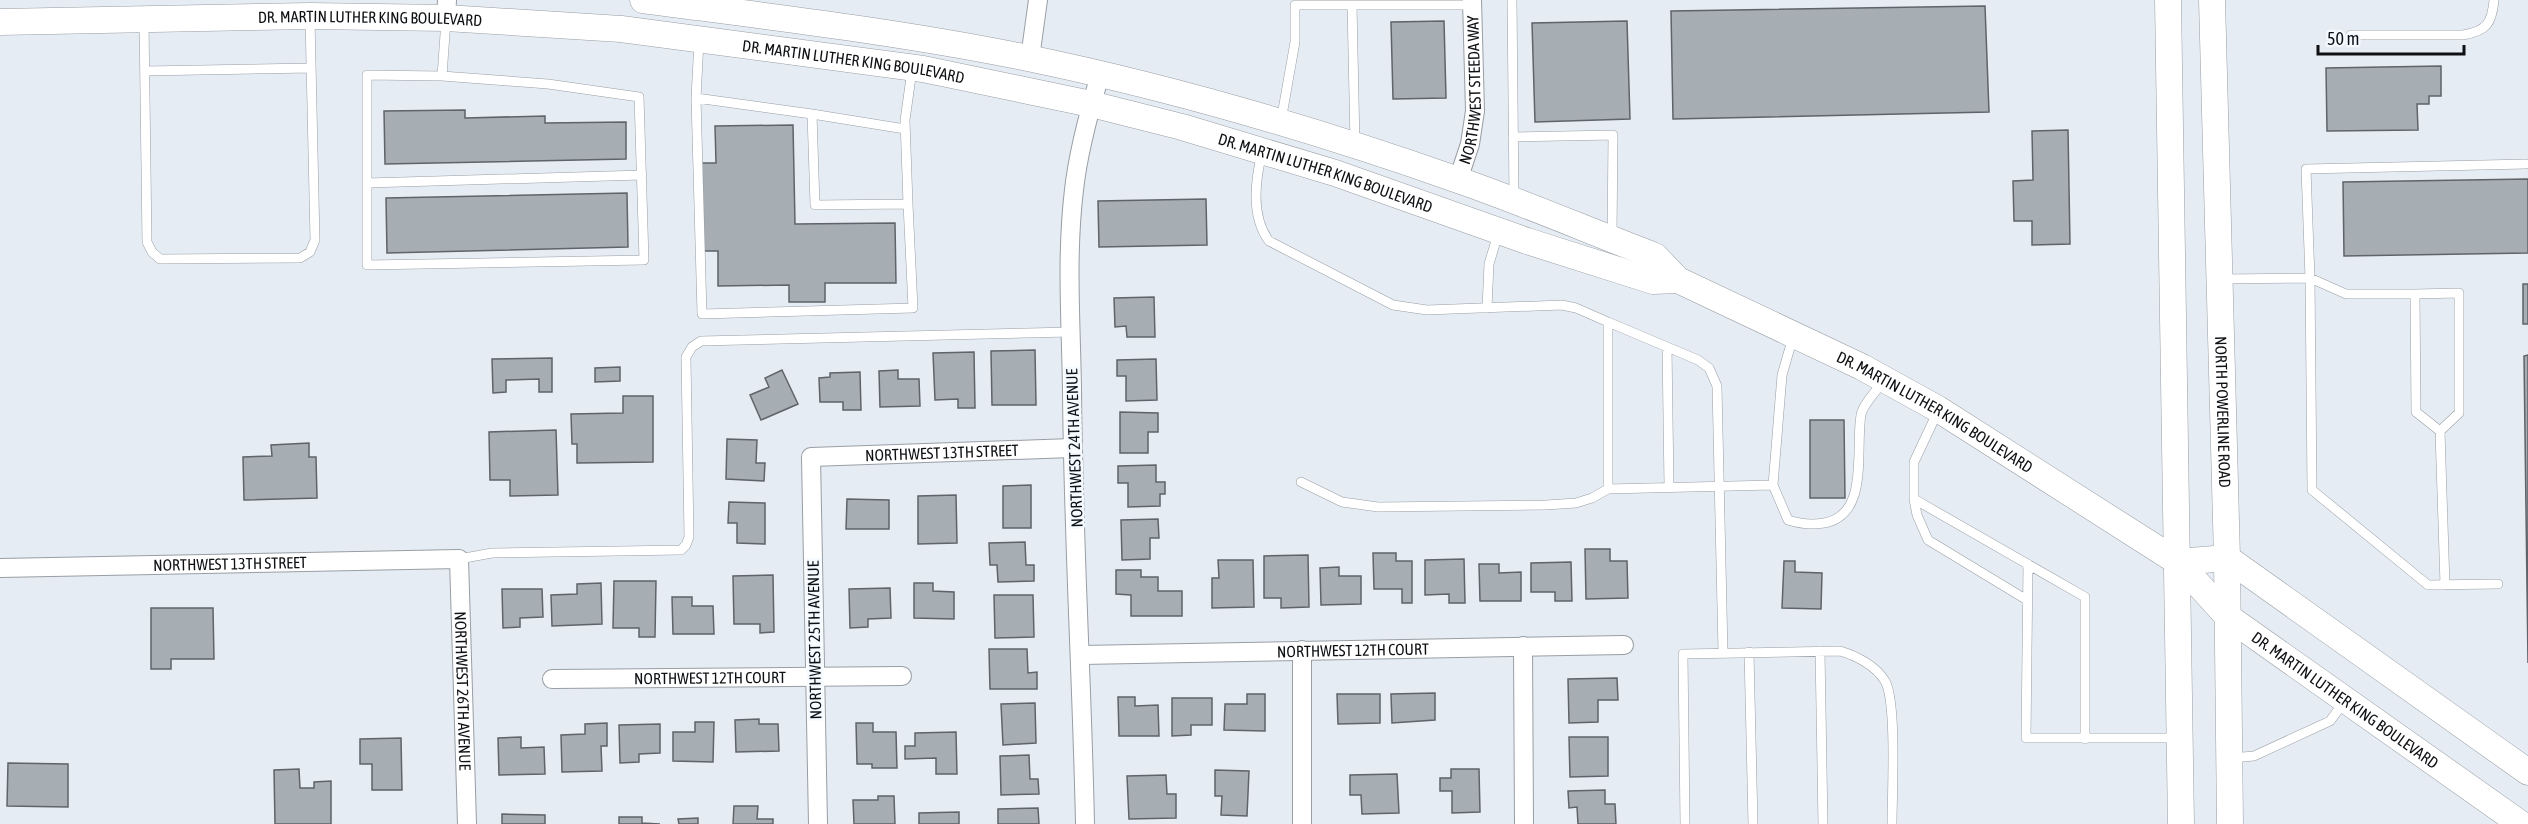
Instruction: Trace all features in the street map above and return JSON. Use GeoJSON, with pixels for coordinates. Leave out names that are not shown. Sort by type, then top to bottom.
{"type":"FeatureCollection","features":[{"type":"Feature","properties":{"kind":"main road","name":"DR. MARTIN LUTHER KING BOULEVARD"},"geometry":{"type":"LineString","coordinates":[[643,0],[753,7],[1030,58],[1100,75],[1281,123],[1356,146],[1458,180],[1655,256],[1678,280],[1794,334],[1938,410],[2178,562],[2228,617],[2521,824]]}},
{"type":"Feature","properties":{"kind":"main road"},"geometry":{"type":"LineString","coordinates":[[2168,0],[2181,824]]}},
{"type":"Feature","properties":{"kind":"main road"},"geometry":{"type":"LineString","coordinates":[[2195,0],[2213,44]]}},
{"type":"Feature","properties":{"kind":"main road","name":"NORTH POWERLINE ROAD"},"geometry":{"type":"LineString","coordinates":[[2212,0],[2227,558],[2230,824]]}},
{"type":"Feature","properties":{"kind":"main road","name":"DR. MARTIN LUTHER KING BOULEVARD"},"geometry":{"type":"LineString","coordinates":[[0,22],[310,16],[446,9],[621,29],[912,68],[1091,104],[1335,173],[1499,231],[1653,281],[1678,280]]}},
{"type":"Feature","properties":{"kind":"main road"},"geometry":{"type":"LineString","coordinates":[[850,59],[881,48],[983,65],[1030,58]]}},
{"type":"Feature","properties":{"kind":"main road"},"geometry":{"type":"LineString","coordinates":[[2178,562],[2227,558],[2528,772]]}},
{"type":"Feature","properties":{"kind":"street"},"geometry":{"type":"LineString","coordinates":[[1030,58],[1038,0]]}},
{"type":"Feature","properties":{"kind":"street","name":"NORTHWEST STEEDA WAY"},"geometry":{"type":"LineString","coordinates":[[1458,180],[1470,144],[1474,111],[1472,2]]}},
{"type":"Feature","properties":{"kind":"street","name":"NORTHWEST 24TH AVENUE"},"geometry":{"type":"LineString","coordinates":[[1084,824],[1081,655],[1072,448],[1070,237],[1074,188],[1091,104],[1100,75]]}},
{"type":"Feature","properties":{"kind":"street","name":"NORTHWEST 13TH STREET"},"geometry":{"type":"LineString","coordinates":[[811,457],[1072,448]]}},
{"type":"Feature","properties":{"kind":"street","name":"NORTHWEST 25TH AVENUE"},"geometry":{"type":"LineString","coordinates":[[811,457],[818,824]]}},
{"type":"Feature","properties":{"kind":"street","name":"NORTHWEST 13TH STREET"},"geometry":{"type":"LineString","coordinates":[[0,568],[459,559]]}},
{"type":"Feature","properties":{"kind":"street","name":"NORTHWEST 26TH AVENUE"},"geometry":{"type":"LineString","coordinates":[[459,559],[467,824]]}},
{"type":"Feature","properties":{"kind":"street","name":"NORTHWEST 12TH COURT"},"geometry":{"type":"LineString","coordinates":[[1081,655],[1624,645]]}},
{"type":"Feature","properties":{"kind":"street"},"geometry":{"type":"LineString","coordinates":[[1523,646],[1524,824]]}},
{"type":"Feature","properties":{"kind":"street"},"geometry":{"type":"LineString","coordinates":[[1302,650],[1302,824]]}},
{"type":"Feature","properties":{"kind":"street","name":"NORTHWEST 12TH COURT"},"geometry":{"type":"LineString","coordinates":[[552,679],[902,676]]}},
{"type":"Feature","properties":{"kind":"lane"},"geometry":{"type":"LineString","coordinates":[[1512,0],[1514,201]]}},
{"type":"Feature","properties":{"kind":"lane"},"geometry":{"type":"LineString","coordinates":[[2351,35],[2463,35],[2480,32],[2488,23],[2494,0]]}},
{"type":"Feature","properties":{"kind":"lane"},"geometry":{"type":"LineString","coordinates":[[1281,123],[1295,42],[1295,5],[1472,2]]}},
{"type":"Feature","properties":{"kind":"lane"},"geometry":{"type":"LineString","coordinates":[[1352,5],[1356,146]]}},
{"type":"Feature","properties":{"kind":"lane"},"geometry":{"type":"LineString","coordinates":[[442,76],[446,9]]}},
{"type":"Feature","properties":{"kind":"lane"},"geometry":{"type":"LineString","coordinates":[[144,19],[147,242],[152,252],[160,259],[300,258],[310,252],[315,240],[310,16]]}},
{"type":"Feature","properties":{"kind":"lane"},"geometry":{"type":"LineString","coordinates":[[699,40],[696,98],[702,314],[913,308],[905,129],[912,68]]}},
{"type":"Feature","properties":{"kind":"lane"},"geometry":{"type":"LineString","coordinates":[[145,71],[311,68]]}},
{"type":"Feature","properties":{"kind":"lane"},"geometry":{"type":"LineString","coordinates":[[367,75],[442,76],[548,84],[639,97],[644,260],[367,265],[367,75]]}},
{"type":"Feature","properties":{"kind":"lane"},"geometry":{"type":"LineString","coordinates":[[696,98],[905,129]]}},
{"type":"Feature","properties":{"kind":"lane"},"geometry":{"type":"LineString","coordinates":[[812,114],[815,206],[908,204]]}},
{"type":"Feature","properties":{"kind":"lane"},"geometry":{"type":"LineString","coordinates":[[1513,137],[1613,135],[1612,240]]}},
{"type":"Feature","properties":{"kind":"lane"},"geometry":{"type":"LineString","coordinates":[[1262,152],[1257,172],[1258,215],[1262,232],[1269,241],[1393,305],[1427,310],[1562,305],[1576,308],[1698,360],[1709,368],[1717,386],[1723,652]]}},
{"type":"Feature","properties":{"kind":"lane"},"geometry":{"type":"LineString","coordinates":[[2498,584],[2428,585],[2312,490],[2310,278],[2306,169],[2526,164]]}},
{"type":"Feature","properties":{"kind":"lane"},"geometry":{"type":"LineString","coordinates":[[367,183],[642,176]]}},
{"type":"Feature","properties":{"kind":"lane"},"geometry":{"type":"LineString","coordinates":[[1487,308],[1489,264],[1499,231]]}},
{"type":"Feature","properties":{"kind":"lane"},"geometry":{"type":"LineString","coordinates":[[2220,279],[2310,278],[2346,294],[2459,293],[2459,413],[2440,431],[2445,585]]}},
{"type":"Feature","properties":{"kind":"lane"},"geometry":{"type":"LineString","coordinates":[[2415,294],[2416,412],[2440,431]]}},
{"type":"Feature","properties":{"kind":"lane"},"geometry":{"type":"LineString","coordinates":[[1608,322],[1608,489]]}},
{"type":"Feature","properties":{"kind":"lane"},"geometry":{"type":"LineString","coordinates":[[459,559],[492,553],[681,550],[689,537],[686,357],[692,346],[701,341],[1071,332]]}},
{"type":"Feature","properties":{"kind":"lane"},"geometry":{"type":"LineString","coordinates":[[1794,334],[1782,375],[1773,485],[1788,519],[1807,525],[1819,524],[1833,521],[1844,513],[1855,496],[1861,412],[1884,380]]}},
{"type":"Feature","properties":{"kind":"lane"},"geometry":{"type":"LineString","coordinates":[[1668,348],[1669,487]]}},
{"type":"Feature","properties":{"kind":"lane"},"geometry":{"type":"LineString","coordinates":[[1938,410],[1914,462],[1914,499],[1917,515],[1928,540],[2027,600]]}},
{"type":"Feature","properties":{"kind":"lane"},"geometry":{"type":"LineString","coordinates":[[1301,482],[1342,502],[1378,507],[1546,505],[1576,503],[1608,489],[1773,485]]}},
{"type":"Feature","properties":{"kind":"lane"},"geometry":{"type":"LineString","coordinates":[[1914,499],[2085,597],[2085,739]]}},
{"type":"Feature","properties":{"kind":"lane"},"geometry":{"type":"LineString","coordinates":[[2028,564],[2026,738],[2180,738]]}},
{"type":"Feature","properties":{"kind":"lane"},"geometry":{"type":"LineString","coordinates":[[1685,824],[1683,654],[1820,651],[1840,651],[1863,660],[1878,672],[1889,690],[1892,824]]}},
{"type":"Feature","properties":{"kind":"lane"},"geometry":{"type":"LineString","coordinates":[[1820,651],[1823,824]]}},
{"type":"Feature","properties":{"kind":"lane"},"geometry":{"type":"LineString","coordinates":[[1749,652],[1753,824]]}},
{"type":"Feature","properties":{"kind":"lane"},"geometry":{"type":"LineString","coordinates":[[2229,758],[2254,756],[2330,721],[2345,700]]}},
{"type":"Feature","properties":{"kind":"building"},"geometry":{"type":"Polygon","coordinates":[[[1985,6],[1989,112],[1673,119],[1671,11],[1985,6]]]}},
{"type":"Feature","properties":{"kind":"building"},"geometry":{"type":"Polygon","coordinates":[[[1444,21],[1446,98],[1393,99],[1391,22],[1444,21]]]}},
{"type":"Feature","properties":{"kind":"building"},"geometry":{"type":"Polygon","coordinates":[[[1627,21],[1630,119],[1535,122],[1532,23],[1627,21]]]}},
{"type":"Feature","properties":{"kind":"building"},"geometry":{"type":"Polygon","coordinates":[[[2441,66],[2441,96],[2429,96],[2429,104],[2417,104],[2418,130],[2327,131],[2326,68],[2441,66]]]}},
{"type":"Feature","properties":{"kind":"building"},"geometry":{"type":"Polygon","coordinates":[[[465,110],[465,118],[545,116],[545,123],[626,122],[626,159],[385,164],[384,111],[465,110]]]}},
{"type":"Feature","properties":{"kind":"building"},"geometry":{"type":"Polygon","coordinates":[[[793,125],[795,224],[895,223],[896,283],[825,283],[825,302],[789,302],[789,285],[718,286],[718,251],[703,251],[701,163],[716,163],[715,126],[793,125]]]}},
{"type":"Feature","properties":{"kind":"building"},"geometry":{"type":"Polygon","coordinates":[[[2068,130],[2070,244],[2032,245],[2032,221],[2014,221],[2013,181],[2033,180],[2032,131],[2068,130]]]}},
{"type":"Feature","properties":{"kind":"building"},"geometry":{"type":"Polygon","coordinates":[[[2528,179],[2528,253],[2344,256],[2343,182],[2528,179]]]}},
{"type":"Feature","properties":{"kind":"building"},"geometry":{"type":"Polygon","coordinates":[[[627,193],[628,247],[387,253],[386,198],[627,193]]]}},
{"type":"Feature","properties":{"kind":"building"},"geometry":{"type":"Polygon","coordinates":[[[1206,199],[1207,245],[1099,247],[1098,201],[1206,199]]]}},
{"type":"Feature","properties":{"kind":"building"},"geometry":{"type":"Polygon","coordinates":[[[2523,284],[2528,284],[2528,324],[2523,324],[2523,284]]]}},
{"type":"Feature","properties":{"kind":"building"},"geometry":{"type":"Polygon","coordinates":[[[1154,297],[1155,337],[1127,337],[1126,326],[1115,327],[1114,298],[1154,297]]]}},
{"type":"Feature","properties":{"kind":"building"},"geometry":{"type":"Polygon","coordinates":[[[1035,350],[1036,405],[992,405],[991,351],[1035,350]]]}},
{"type":"Feature","properties":{"kind":"building"},"geometry":{"type":"Polygon","coordinates":[[[974,352],[975,408],[958,408],[958,399],[935,400],[933,353],[974,352]]]}},
{"type":"Feature","properties":{"kind":"building"},"geometry":{"type":"Polygon","coordinates":[[[2528,355],[2528,663],[2524,356],[2528,355]]]}},
{"type":"Feature","properties":{"kind":"building"},"geometry":{"type":"Polygon","coordinates":[[[552,358],[552,392],[539,392],[539,379],[506,380],[506,392],[493,393],[492,359],[552,358]]]}},
{"type":"Feature","properties":{"kind":"building"},"geometry":{"type":"Polygon","coordinates":[[[1156,359],[1157,400],[1126,401],[1126,376],[1117,376],[1117,360],[1156,359]]]}},
{"type":"Feature","properties":{"kind":"building"},"geometry":{"type":"Polygon","coordinates":[[[620,367],[620,381],[595,382],[595,368],[620,367]]]}},
{"type":"Feature","properties":{"kind":"building"},"geometry":{"type":"Polygon","coordinates":[[[782,370],[798,404],[761,420],[750,395],[769,387],[765,378],[782,370]]]}},
{"type":"Feature","properties":{"kind":"building"},"geometry":{"type":"Polygon","coordinates":[[[898,370],[898,379],[919,379],[920,406],[880,407],[879,371],[898,370]]]}},
{"type":"Feature","properties":{"kind":"building"},"geometry":{"type":"Polygon","coordinates":[[[860,372],[861,410],[843,410],[843,402],[820,402],[819,378],[830,377],[830,373],[860,372]]]}},
{"type":"Feature","properties":{"kind":"building"},"geometry":{"type":"Polygon","coordinates":[[[623,396],[653,396],[653,462],[577,463],[577,444],[572,444],[571,414],[623,413],[623,396]]]}},
{"type":"Feature","properties":{"kind":"building"},"geometry":{"type":"Polygon","coordinates":[[[1120,412],[1158,413],[1158,432],[1148,432],[1148,453],[1120,453],[1120,412]]]}},
{"type":"Feature","properties":{"kind":"building"},"geometry":{"type":"Polygon","coordinates":[[[1810,420],[1844,420],[1845,498],[1810,498],[1810,420]]]}},
{"type":"Feature","properties":{"kind":"building"},"geometry":{"type":"Polygon","coordinates":[[[556,430],[558,495],[510,496],[510,480],[490,480],[489,432],[556,430]]]}},
{"type":"Feature","properties":{"kind":"building"},"geometry":{"type":"Polygon","coordinates":[[[727,439],[757,440],[756,463],[765,463],[764,481],[726,479],[727,439]]]}},
{"type":"Feature","properties":{"kind":"building"},"geometry":{"type":"Polygon","coordinates":[[[309,443],[309,457],[316,457],[317,498],[244,500],[243,457],[272,456],[271,445],[309,443]]]}},
{"type":"Feature","properties":{"kind":"building"},"geometry":{"type":"Polygon","coordinates":[[[1156,465],[1156,482],[1165,482],[1165,494],[1160,494],[1160,506],[1128,507],[1128,483],[1118,483],[1118,466],[1156,465]]]}},
{"type":"Feature","properties":{"kind":"building"},"geometry":{"type":"Polygon","coordinates":[[[1031,485],[1031,528],[1003,528],[1003,486],[1031,485]]]}},
{"type":"Feature","properties":{"kind":"building"},"geometry":{"type":"Polygon","coordinates":[[[956,495],[957,543],[918,544],[918,496],[956,495]]]}},
{"type":"Feature","properties":{"kind":"building"},"geometry":{"type":"Polygon","coordinates":[[[847,499],[889,500],[889,529],[846,529],[847,499]]]}},
{"type":"Feature","properties":{"kind":"building"},"geometry":{"type":"Polygon","coordinates":[[[729,502],[765,503],[765,544],[737,543],[737,523],[728,523],[729,502]]]}},
{"type":"Feature","properties":{"kind":"building"},"geometry":{"type":"Polygon","coordinates":[[[1158,519],[1159,538],[1150,538],[1150,559],[1122,560],[1121,520],[1158,519]]]}},
{"type":"Feature","properties":{"kind":"building"},"geometry":{"type":"Polygon","coordinates":[[[1025,542],[1026,565],[1034,565],[1034,581],[998,582],[997,565],[990,565],[989,543],[1025,542]]]}},
{"type":"Feature","properties":{"kind":"building"},"geometry":{"type":"Polygon","coordinates":[[[1585,549],[1610,549],[1610,561],[1627,561],[1628,598],[1586,599],[1585,549]]]}},
{"type":"Feature","properties":{"kind":"building"},"geometry":{"type":"Polygon","coordinates":[[[1373,553],[1396,553],[1396,561],[1412,561],[1412,603],[1402,603],[1402,589],[1374,589],[1373,553]]]}},
{"type":"Feature","properties":{"kind":"building"},"geometry":{"type":"Polygon","coordinates":[[[1308,555],[1309,607],[1281,608],[1281,598],[1264,598],[1264,556],[1308,555]]]}},
{"type":"Feature","properties":{"kind":"building"},"geometry":{"type":"Polygon","coordinates":[[[1464,559],[1465,603],[1449,603],[1449,594],[1425,595],[1425,560],[1464,559]]]}},
{"type":"Feature","properties":{"kind":"building"},"geometry":{"type":"Polygon","coordinates":[[[1218,560],[1253,560],[1254,607],[1212,608],[1212,578],[1219,578],[1218,560]]]}},
{"type":"Feature","properties":{"kind":"building"},"geometry":{"type":"Polygon","coordinates":[[[1784,561],[1795,561],[1795,572],[1822,573],[1821,609],[1782,608],[1784,561]]]}},
{"type":"Feature","properties":{"kind":"building"},"geometry":{"type":"Polygon","coordinates":[[[1571,562],[1572,601],[1555,601],[1555,592],[1531,592],[1531,563],[1571,562]]]}},
{"type":"Feature","properties":{"kind":"building"},"geometry":{"type":"Polygon","coordinates":[[[1479,564],[1499,564],[1499,573],[1521,572],[1521,601],[1480,601],[1479,564]]]}},
{"type":"Feature","properties":{"kind":"building"},"geometry":{"type":"Polygon","coordinates":[[[1339,567],[1339,576],[1361,576],[1361,604],[1321,605],[1320,568],[1339,567]]]}},
{"type":"Feature","properties":{"kind":"building"},"geometry":{"type":"Polygon","coordinates":[[[1116,570],[1141,570],[1141,577],[1158,577],[1158,591],[1182,591],[1182,616],[1131,616],[1131,595],[1116,594],[1116,570]]]}},
{"type":"Feature","properties":{"kind":"building"},"geometry":{"type":"Polygon","coordinates":[[[773,575],[774,632],[760,633],[760,624],[734,624],[733,576],[773,575]]]}},
{"type":"Feature","properties":{"kind":"building"},"geometry":{"type":"Polygon","coordinates":[[[614,581],[656,581],[655,637],[639,637],[639,628],[613,628],[614,581]]]}},
{"type":"Feature","properties":{"kind":"building"},"geometry":{"type":"Polygon","coordinates":[[[601,583],[602,624],[552,626],[551,595],[577,594],[577,584],[601,583]]]}},
{"type":"Feature","properties":{"kind":"building"},"geometry":{"type":"Polygon","coordinates":[[[914,583],[933,583],[933,591],[954,592],[954,619],[914,618],[914,583]]]}},
{"type":"Feature","properties":{"kind":"building"},"geometry":{"type":"Polygon","coordinates":[[[890,588],[891,618],[868,619],[868,627],[850,628],[849,589],[890,588]]]}},
{"type":"Feature","properties":{"kind":"building"},"geometry":{"type":"Polygon","coordinates":[[[502,589],[542,589],[543,617],[520,618],[520,627],[503,628],[502,589]]]}},
{"type":"Feature","properties":{"kind":"building"},"geometry":{"type":"Polygon","coordinates":[[[994,595],[1033,595],[1034,637],[995,638],[994,595]]]}},
{"type":"Feature","properties":{"kind":"building"},"geometry":{"type":"Polygon","coordinates":[[[672,597],[692,597],[692,606],[713,606],[714,634],[673,634],[672,597]]]}},
{"type":"Feature","properties":{"kind":"building"},"geometry":{"type":"Polygon","coordinates":[[[151,608],[213,608],[214,659],[171,659],[171,669],[151,669],[151,608]]]}},
{"type":"Feature","properties":{"kind":"building"},"geometry":{"type":"Polygon","coordinates":[[[989,649],[1027,649],[1028,673],[1037,672],[1037,689],[990,689],[989,649]]]}},
{"type":"Feature","properties":{"kind":"building"},"geometry":{"type":"Polygon","coordinates":[[[1617,678],[1618,700],[1598,700],[1598,722],[1569,723],[1568,679],[1617,678]]]}},
{"type":"Feature","properties":{"kind":"building"},"geometry":{"type":"Polygon","coordinates":[[[1435,693],[1435,720],[1392,723],[1391,694],[1435,693]]]}},
{"type":"Feature","properties":{"kind":"building"},"geometry":{"type":"Polygon","coordinates":[[[1247,694],[1265,694],[1265,731],[1224,730],[1225,704],[1247,704],[1247,694]]]}},
{"type":"Feature","properties":{"kind":"building"},"geometry":{"type":"Polygon","coordinates":[[[1337,694],[1380,694],[1380,723],[1338,724],[1337,694]]]}},
{"type":"Feature","properties":{"kind":"building"},"geometry":{"type":"Polygon","coordinates":[[[1118,697],[1135,697],[1135,706],[1158,705],[1159,736],[1119,736],[1118,697]]]}},
{"type":"Feature","properties":{"kind":"building"},"geometry":{"type":"Polygon","coordinates":[[[1172,698],[1212,698],[1212,725],[1191,725],[1191,735],[1172,736],[1172,698]]]}},
{"type":"Feature","properties":{"kind":"building"},"geometry":{"type":"Polygon","coordinates":[[[1035,703],[1036,743],[1003,745],[1001,704],[1035,703]]]}},
{"type":"Feature","properties":{"kind":"building"},"geometry":{"type":"Polygon","coordinates":[[[759,719],[759,724],[778,724],[779,751],[736,752],[735,720],[759,719]]]}},
{"type":"Feature","properties":{"kind":"building"},"geometry":{"type":"Polygon","coordinates":[[[695,722],[714,722],[713,762],[673,761],[673,732],[695,732],[695,722]]]}},
{"type":"Feature","properties":{"kind":"building"},"geometry":{"type":"Polygon","coordinates":[[[607,723],[607,746],[601,746],[602,771],[562,772],[561,735],[585,734],[585,724],[607,723]]]}},
{"type":"Feature","properties":{"kind":"building"},"geometry":{"type":"Polygon","coordinates":[[[856,723],[873,723],[873,732],[896,732],[897,768],[872,768],[872,764],[857,764],[856,723]]]}},
{"type":"Feature","properties":{"kind":"building"},"geometry":{"type":"Polygon","coordinates":[[[660,724],[660,753],[639,754],[639,762],[620,763],[619,725],[660,724]]]}},
{"type":"Feature","properties":{"kind":"building"},"geometry":{"type":"Polygon","coordinates":[[[956,732],[957,774],[936,774],[936,758],[905,759],[905,746],[915,746],[915,733],[956,732]]]}},
{"type":"Feature","properties":{"kind":"building"},"geometry":{"type":"Polygon","coordinates":[[[521,737],[521,748],[544,747],[545,774],[499,775],[498,738],[521,737]]]}},
{"type":"Feature","properties":{"kind":"building"},"geometry":{"type":"Polygon","coordinates":[[[1569,737],[1608,737],[1608,776],[1570,777],[1569,737]]]}},
{"type":"Feature","properties":{"kind":"building"},"geometry":{"type":"Polygon","coordinates":[[[401,738],[402,790],[372,790],[372,764],[360,764],[360,739],[401,738]]]}},
{"type":"Feature","properties":{"kind":"building"},"geometry":{"type":"Polygon","coordinates":[[[1029,755],[1030,779],[1038,779],[1039,794],[1001,795],[1000,756],[1029,755]]]}},
{"type":"Feature","properties":{"kind":"building"},"geometry":{"type":"Polygon","coordinates":[[[8,763],[68,764],[68,807],[7,806],[8,763]]]}},
{"type":"Feature","properties":{"kind":"building"},"geometry":{"type":"Polygon","coordinates":[[[299,769],[300,788],[314,788],[314,782],[331,781],[331,824],[275,824],[274,770],[299,769]]]}},
{"type":"Feature","properties":{"kind":"building"},"geometry":{"type":"Polygon","coordinates":[[[1451,769],[1479,769],[1480,812],[1452,813],[1452,791],[1440,791],[1440,778],[1451,778],[1451,769]]]}},
{"type":"Feature","properties":{"kind":"building"},"geometry":{"type":"Polygon","coordinates":[[[1215,770],[1249,771],[1247,816],[1221,815],[1222,796],[1215,796],[1215,770]]]}},
{"type":"Feature","properties":{"kind":"building"},"geometry":{"type":"Polygon","coordinates":[[[1397,774],[1399,813],[1362,814],[1361,795],[1350,795],[1350,775],[1397,774]]]}},
{"type":"Feature","properties":{"kind":"building"},"geometry":{"type":"Polygon","coordinates":[[[1166,775],[1167,794],[1176,794],[1176,818],[1129,819],[1127,776],[1166,775]]]}},
{"type":"Feature","properties":{"kind":"building"},"geometry":{"type":"Polygon","coordinates":[[[1605,790],[1605,804],[1615,804],[1616,824],[1578,824],[1577,807],[1569,808],[1568,791],[1605,790]]]}},
{"type":"Feature","properties":{"kind":"building"},"geometry":{"type":"Polygon","coordinates":[[[878,796],[894,796],[895,824],[854,824],[853,800],[878,800],[878,796]]]}},
{"type":"Feature","properties":{"kind":"building"},"geometry":{"type":"Polygon","coordinates":[[[734,806],[758,806],[757,819],[773,819],[773,824],[733,824],[734,806]]]}},
{"type":"Feature","properties":{"kind":"building"},"geometry":{"type":"Polygon","coordinates":[[[1038,808],[1039,824],[998,824],[998,809],[1038,808]]]}},
{"type":"Feature","properties":{"kind":"building"},"geometry":{"type":"Polygon","coordinates":[[[959,812],[959,824],[919,824],[919,813],[959,812]]]}},
{"type":"Feature","properties":{"kind":"building"},"geometry":{"type":"Polygon","coordinates":[[[502,814],[545,815],[545,824],[502,824],[502,814]]]}},
{"type":"Feature","properties":{"kind":"building"},"geometry":{"type":"Polygon","coordinates":[[[619,817],[642,817],[642,823],[660,824],[619,824],[619,817]]]}},
{"type":"Feature","properties":{"kind":"building"},"geometry":{"type":"Polygon","coordinates":[[[698,818],[698,824],[679,824],[678,819],[698,818]]]}}]}
